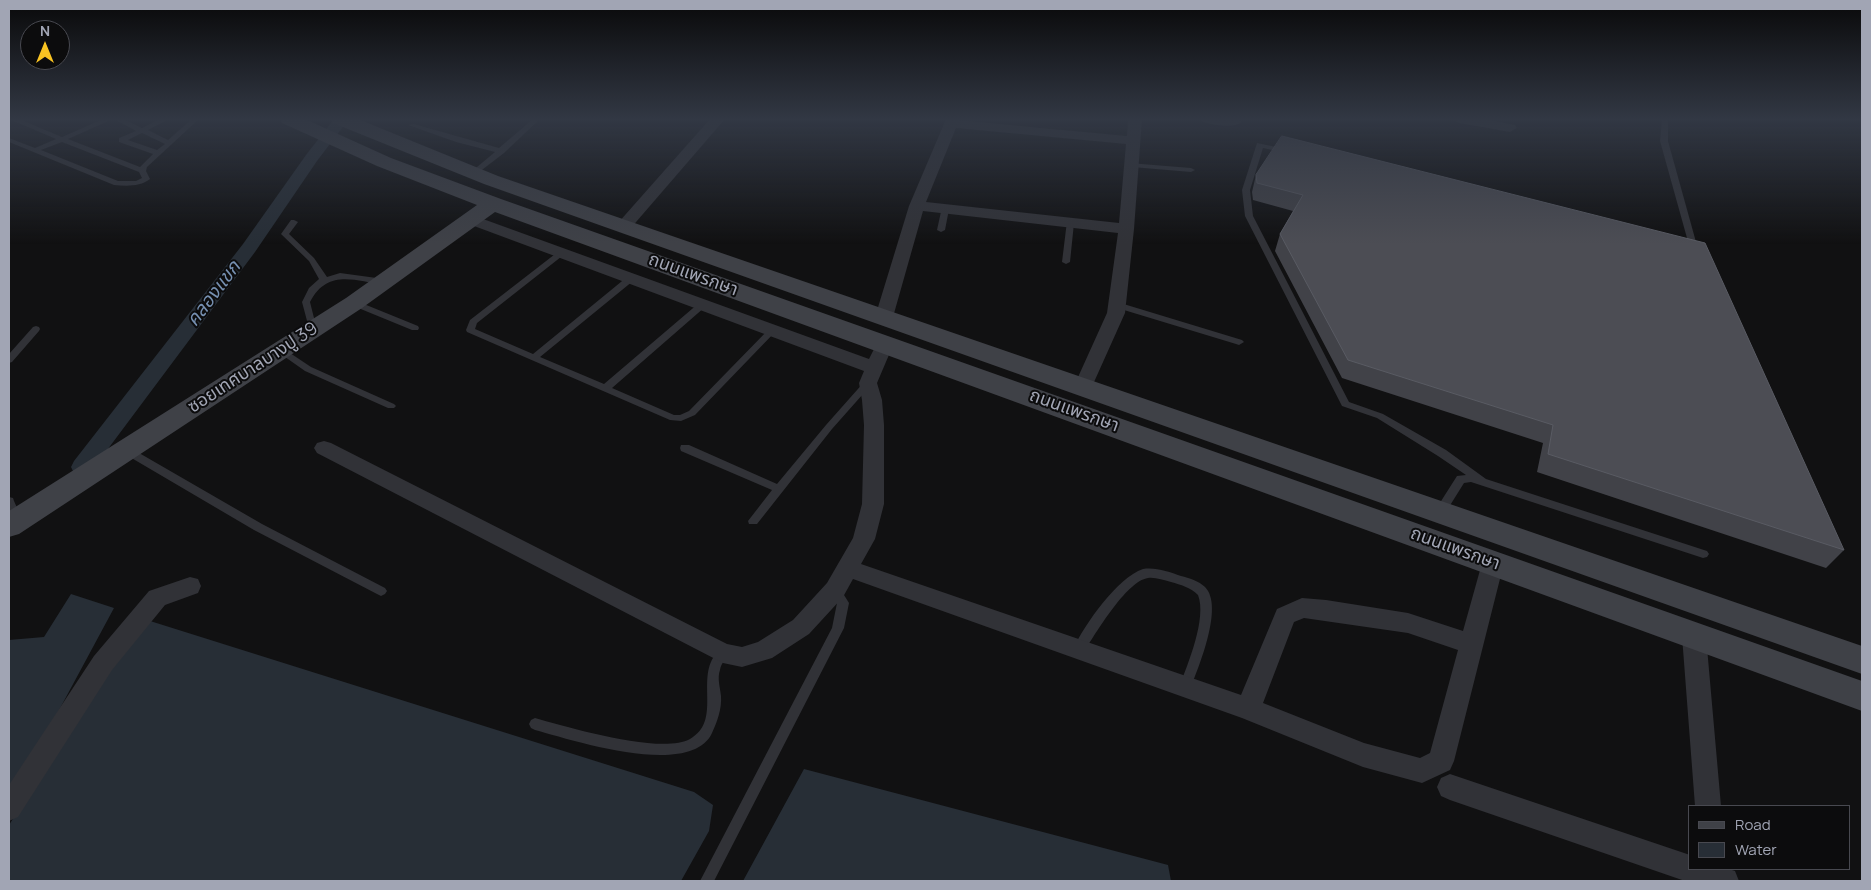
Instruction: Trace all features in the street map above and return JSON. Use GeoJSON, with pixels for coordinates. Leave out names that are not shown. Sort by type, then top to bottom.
{"type":"FeatureCollection","features":[{"type":"Feature","properties":{"kind":"main road","name":"ถนนแพรกษา"},"geometry":{"type":"LineString","coordinates":[[384,161],[493,204],[885,343],[1437,527],[1862,660]]}},
{"type":"Feature","properties":{"kind":"main road","name":"ถนนแพรกษา"},"geometry":{"type":"LineString","coordinates":[[441,161],[474,174],[1083,386],[1437,527],[1493,563],[1862,696]]}},
{"type":"Feature","properties":{"kind":"main road","name":"ซอยเทศบาลบางปู 39"},"geometry":{"type":"LineString","coordinates":[[12,516],[127,450],[313,330],[493,204]]}},
{"type":"Feature","properties":{"kind":"street"},"geometry":{"type":"LineString","coordinates":[[624,226],[682,161]]}},
{"type":"Feature","properties":{"kind":"street"},"geometry":{"type":"LineString","coordinates":[[884,317],[917,206],[936,161]]}},
{"type":"Feature","properties":{"kind":"street"},"geometry":{"type":"LineString","coordinates":[[1083,386],[1116,313],[1132,161]]}},
{"type":"Feature","properties":{"kind":"street"},"geometry":{"type":"LineString","coordinates":[[917,206],[1126,229]]}},
{"type":"Feature","properties":{"kind":"street"},"geometry":{"type":"LineString","coordinates":[[472,220],[772,331],[871,376]]}},
{"type":"Feature","properties":{"kind":"street"},"geometry":{"type":"LineString","coordinates":[[324,448],[723,653],[742,657],[764,651],[801,627],[835,590],[864,539],[873,504],[874,426],[871,376],[885,343]]}},
{"type":"Feature","properties":{"kind":"street"},"geometry":{"type":"LineString","coordinates":[[848,568],[1248,709],[1363,755],[1422,771],[1441,762],[1493,563]]}},
{"type":"Feature","properties":{"kind":"street"},"geometry":{"type":"LineString","coordinates":[[9,808],[103,662],[157,598],[190,586]]}},
{"type":"Feature","properties":{"kind":"street"},"geometry":{"type":"LineString","coordinates":[[1248,709],[1285,616],[1302,608],[1408,623],[1471,644]]}},
{"type":"Feature","properties":{"kind":"street"},"geometry":{"type":"LineString","coordinates":[[1694,636],[1708,805]]}},
{"type":"Feature","properties":{"kind":"street"},"geometry":{"type":"LineString","coordinates":[[1450,787],[1688,866]]}},
{"type":"Feature","properties":{"kind":"street"},"geometry":{"type":"LineString","coordinates":[[1699,870],[1717,876]]}},
{"type":"Feature","properties":{"kind":"lane"},"geometry":{"type":"LineString","coordinates":[[62,161],[116,183],[141,183],[146,179],[142,171],[115,161]]}},
{"type":"Feature","properties":{"kind":"lane"},"geometry":{"type":"LineString","coordinates":[[142,171],[151,161]]}},
{"type":"Feature","properties":{"kind":"lane"},"geometry":{"type":"LineString","coordinates":[[474,174],[490,161]]}},
{"type":"Feature","properties":{"kind":"lane"},"geometry":{"type":"LineString","coordinates":[[1255,161],[1246,190],[1249,216],[1345,404],[1380,416],[1442,453],[1481,480]]}},
{"type":"Feature","properties":{"kind":"lane"},"geometry":{"type":"LineString","coordinates":[[1669,161],[1692,242],[1673,238]]}},
{"type":"Feature","properties":{"kind":"lane"},"geometry":{"type":"LineString","coordinates":[[1132,164],[1191,170]]}},
{"type":"Feature","properties":{"kind":"lane"},"geometry":{"type":"LineString","coordinates":[[941,230],[945,209]]}},
{"type":"Feature","properties":{"kind":"lane"},"geometry":{"type":"LineString","coordinates":[[294,222],[285,234],[302,247],[318,267],[324,280]]}},
{"type":"Feature","properties":{"kind":"lane"},"geometry":{"type":"LineString","coordinates":[[1066,262],[1070,223]]}},
{"type":"Feature","properties":{"kind":"lane"},"geometry":{"type":"LineString","coordinates":[[562,253],[473,322],[470,330],[673,418],[681,418],[692,413],[772,331]]}},
{"type":"Feature","properties":{"kind":"lane"},"geometry":{"type":"LineString","coordinates":[[313,330],[306,302],[312,290],[324,280],[340,276],[384,282]]}},
{"type":"Feature","properties":{"kind":"lane"},"geometry":{"type":"LineString","coordinates":[[533,358],[630,279]]}},
{"type":"Feature","properties":{"kind":"lane"},"geometry":{"type":"LineString","coordinates":[[354,303],[415,328]]}},
{"type":"Feature","properties":{"kind":"lane"},"geometry":{"type":"LineString","coordinates":[[605,389],[702,305]]}},
{"type":"Feature","properties":{"kind":"lane"},"geometry":{"type":"LineString","coordinates":[[1117,305],[1239,342]]}},
{"type":"Feature","properties":{"kind":"lane"},"geometry":{"type":"LineString","coordinates":[[9,360],[36,329]]}},
{"type":"Feature","properties":{"kind":"lane"},"geometry":{"type":"LineString","coordinates":[[281,350],[308,368],[391,406]]}},
{"type":"Feature","properties":{"kind":"lane"},"geometry":{"type":"LineString","coordinates":[[753,521],[871,376]]}},
{"type":"Feature","properties":{"kind":"lane"},"geometry":{"type":"LineString","coordinates":[[685,448],[779,489]]}},
{"type":"Feature","properties":{"kind":"lane"},"geometry":{"type":"LineString","coordinates":[[127,450],[258,527],[381,591]]}},
{"type":"Feature","properties":{"kind":"lane"},"geometry":{"type":"LineString","coordinates":[[1437,527],[1460,479],[1472,478],[1703,554]]}},
{"type":"Feature","properties":{"kind":"lane"},"geometry":{"type":"LineString","coordinates":[[1079,649],[1112,600],[1138,577],[1144,574],[1156,574],[1192,583],[1206,597],[1205,621],[1198,652],[1185,687]]}},
{"type":"Feature","properties":{"kind":"lane"},"geometry":{"type":"LineString","coordinates":[[706,881],[838,628],[843,603],[835,590]]}},
{"type":"Feature","properties":{"kind":"lane"},"geometry":{"type":"LineString","coordinates":[[535,724],[606,742],[656,751],[685,748],[704,736],[713,712],[714,690],[712,676],[714,664],[723,653]]}},
{"type":"Feature","properties":{"kind":"water"},"geometry":{"type":"Polygon","coordinates":[[[71,594],[114,608],[44,738],[9,788],[9,640],[44,637],[71,594]]]}},
{"type":"Feature","properties":{"kind":"water"},"geometry":{"type":"Polygon","coordinates":[[[131,615],[694,792],[713,805],[709,831],[681,881],[9,881],[9,825],[67,734],[131,615]]]}},
{"type":"Feature","properties":{"kind":"water"},"geometry":{"type":"Polygon","coordinates":[[[804,769],[1168,865],[1171,881],[743,881],[804,769]]]}},
{"type":"Feature","properties":{"kind":"building"},"geometry":{"type":"Polygon","coordinates":[[[1266,161],[1379,161],[1705,243],[1844,550],[1548,454],[1553,425],[1348,360],[1280,234],[1303,195],[1257,183],[1256,175],[1266,161]]]}},
{"type":"Feature","properties":{"kind":"waterway","name":"คลองแขก"},"geometry":{"type":"LineString","coordinates":[[82,467],[249,248],[309,161]]}}]}
